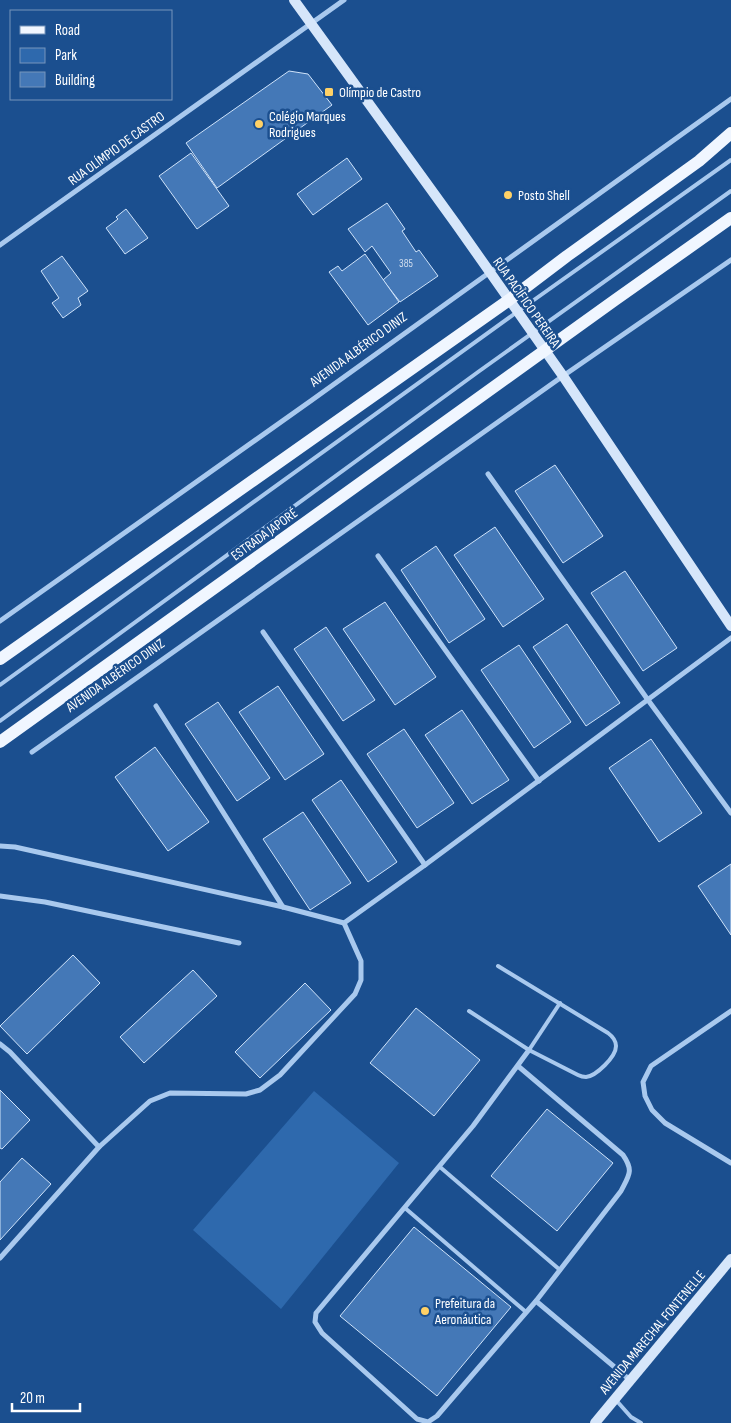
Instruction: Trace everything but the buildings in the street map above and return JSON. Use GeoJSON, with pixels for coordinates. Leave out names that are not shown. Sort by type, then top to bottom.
{"type":"FeatureCollection","features":[{"type":"Feature","properties":{"kind":"main road","name":"RUA PACÍFICO PEREIRA"},"geometry":{"type":"LineString","coordinates":[[294,0],[563,376],[731,626]]}},
{"type":"Feature","properties":{"kind":"main road"},"geometry":{"type":"LineString","coordinates":[[0,660],[509,300],[699,161],[731,133]]}},
{"type":"Feature","properties":{"kind":"main road"},"geometry":{"type":"LineString","coordinates":[[545,351],[731,218]]}},
{"type":"Feature","properties":{"kind":"main road","name":"ESTRADA JAPORÉ"},"geometry":{"type":"LineString","coordinates":[[0,742],[545,351]]}},
{"type":"Feature","properties":{"kind":"main road","name":"AVENIDA MARECHAL FONTENELLE"},"geometry":{"type":"LineString","coordinates":[[594,1423],[731,1259]]}},
{"type":"Feature","properties":{"kind":"street","name":"RUA OLÍMPIO DE CASTRO"},"geometry":{"type":"LineString","coordinates":[[0,245],[344,0]]}},
{"type":"Feature","properties":{"kind":"street","name":"AVENIDA ALBÉRICO DINIZ"},"geometry":{"type":"LineString","coordinates":[[0,621],[490,273],[731,99]]}},
{"type":"Feature","properties":{"kind":"street","name":"AVENIDA ALBÉRICO DINIZ"},"geometry":{"type":"LineString","coordinates":[[32,752],[563,376],[731,260]]}},
{"type":"Feature","properties":{"kind":"street"},"geometry":{"type":"LineString","coordinates":[[488,474],[648,700],[731,813]]}},
{"type":"Feature","properties":{"kind":"street"},"geometry":{"type":"LineString","coordinates":[[378,556],[540,781]]}},
{"type":"Feature","properties":{"kind":"street"},"geometry":{"type":"LineString","coordinates":[[263,632],[425,865]]}},
{"type":"Feature","properties":{"kind":"street"},"geometry":{"type":"LineString","coordinates":[[0,846],[344,922],[540,781],[731,638]]}},
{"type":"Feature","properties":{"kind":"street"},"geometry":{"type":"LineString","coordinates":[[156,706],[283,907]]}},
{"type":"Feature","properties":{"kind":"street"},"geometry":{"type":"LineString","coordinates":[[0,896],[45,902],[239,944]]}},
{"type":"Feature","properties":{"kind":"street"},"geometry":{"type":"LineString","coordinates":[[0,1258],[99,1147],[150,1101],[170,1092],[246,1094],[260,1090],[280,1075],[355,994],[361,980],[361,961],[344,922]]}},
{"type":"Feature","properties":{"kind":"street"},"geometry":{"type":"LineString","coordinates":[[731,1011],[651,1066],[643,1082],[645,1096],[652,1110],[665,1122],[731,1163]]}},
{"type":"Feature","properties":{"kind":"street"},"geometry":{"type":"LineString","coordinates":[[0,1044],[10,1052],[99,1147]]}},
{"type":"Feature","properties":{"kind":"street"},"geometry":{"type":"LineString","coordinates":[[518,1066],[623,1155],[630,1164],[630,1173],[622,1191],[536,1301],[437,1416],[428,1422],[417,1419],[322,1333],[315,1322],[316,1312],[440,1167],[529,1050]]}},
{"type":"Feature","properties":{"kind":"street"},"geometry":{"type":"LineString","coordinates":[[536,1301],[630,1380]]}},
{"type":"Feature","properties":{"kind":"lane"},"geometry":{"type":"LineString","coordinates":[[0,685],[731,160]]}},
{"type":"Feature","properties":{"kind":"lane"},"geometry":{"type":"LineString","coordinates":[[0,720],[532,333],[731,191]]}},
{"type":"Feature","properties":{"kind":"lane"},"geometry":{"type":"LineString","coordinates":[[469,1011],[529,1050],[578,1075],[585,1077],[592,1075],[605,1066],[614,1054],[616,1046],[608,1032],[498,966]]}},
{"type":"Feature","properties":{"kind":"lane"},"geometry":{"type":"LineString","coordinates":[[529,1050],[560,1003]]}},
{"type":"Feature","properties":{"kind":"lane"},"geometry":{"type":"LineString","coordinates":[[440,1167],[560,1270]]}},
{"type":"Feature","properties":{"kind":"lane"},"geometry":{"type":"LineString","coordinates":[[405,1208],[526,1312]]}},
{"type":"Feature","properties":{"kind":"lane"},"geometry":{"type":"LineString","coordinates":[[614,1399],[631,1417],[641,1423]]}},
{"type":"Feature","properties":{"kind":"green space"},"geometry":{"type":"Polygon","coordinates":[[[314,1091],[399,1163],[281,1309],[193,1230],[314,1091]]]}},
{"type":"Feature","properties":{"kind":"place","name":"Olímpio de Castro"},"geometry":{"type":"Point","coordinates":[329,92]}},
{"type":"Feature","properties":{"kind":"place","name":"Colégio Marques Rodrigues"},"geometry":{"type":"Point","coordinates":[259,124]}},
{"type":"Feature","properties":{"kind":"place","name":"Posto Shell"},"geometry":{"type":"Point","coordinates":[508,195]}},
{"type":"Feature","properties":{"kind":"place","name":"Prefeitura da Aeronáutica"},"geometry":{"type":"Point","coordinates":[425,1311]}}]}
